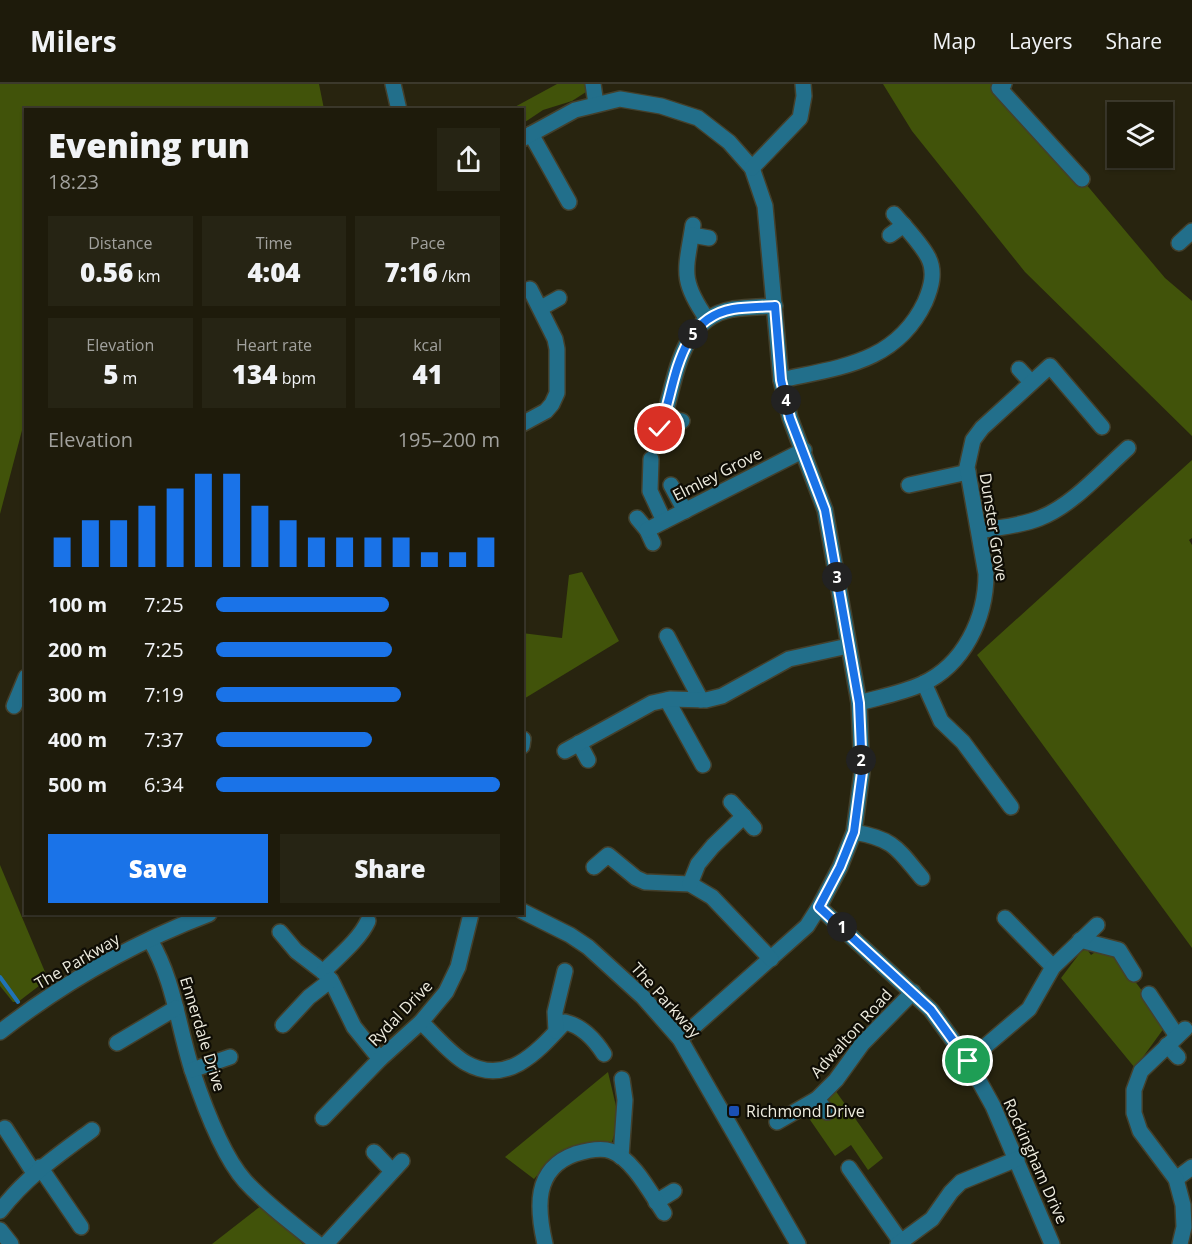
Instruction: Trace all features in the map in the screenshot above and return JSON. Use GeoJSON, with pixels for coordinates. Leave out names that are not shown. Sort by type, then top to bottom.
{"type":"FeatureCollection","features":[{"type":"Feature","properties":{"kind":"street"},"geometry":{"type":"LineString","coordinates":[[393,84],[399,108]]}},
{"type":"Feature","properties":{"kind":"street"},"geometry":{"type":"LineString","coordinates":[[593,84],[596,104]]}},
{"type":"Feature","properties":{"kind":"street"},"geometry":{"type":"LineString","coordinates":[[752,168],[800,118],[804,96],[803,84]]}},
{"type":"Feature","properties":{"kind":"street"},"geometry":{"type":"LineString","coordinates":[[1004,84],[999,88],[1082,180]]}},
{"type":"Feature","properties":{"kind":"street"},"geometry":{"type":"LineString","coordinates":[[569,202],[526,136],[575,110],[620,99],[661,106],[698,118],[729,142],[752,168],[765,206],[781,380],[790,418],[825,510],[859,703],[862,772],[854,832],[840,867],[819,907],[807,926],[680,1039]]}},
{"type":"Feature","properties":{"kind":"street"},"geometry":{"type":"LineString","coordinates":[[781,380],[871,357],[909,328],[929,293],[933,277],[929,258],[899,219],[890,235]]}},
{"type":"Feature","properties":{"kind":"street"},"geometry":{"type":"LineString","coordinates":[[707,319],[696,303],[686,279],[692,230],[709,238]]}},
{"type":"Feature","properties":{"kind":"street"},"geometry":{"type":"LineString","coordinates":[[1179,243],[1192,231]]}},
{"type":"Feature","properties":{"kind":"street"},"geometry":{"type":"LineString","coordinates":[[524,423],[546,411],[552,404],[556,393],[557,349],[550,326],[530,289]]}},
{"type":"Feature","properties":{"kind":"street"},"geometry":{"type":"LineString","coordinates":[[541,308],[559,298]]}},
{"type":"Feature","properties":{"kind":"street"},"geometry":{"type":"LineString","coordinates":[[682,421],[663,423],[683,349],[693,334],[707,319],[734,309],[775,306]]}},
{"type":"Feature","properties":{"kind":"street","name":"Dunster Grove"},"geometry":{"type":"LineString","coordinates":[[859,703],[908,690],[939,674],[968,643],[978,625],[986,581],[980,531],[967,467],[969,453],[978,434],[1050,366],[1102,428]]}},
{"type":"Feature","properties":{"kind":"street"},"geometry":{"type":"LineString","coordinates":[[1019,369],[1031,382]]}},
{"type":"Feature","properties":{"kind":"street"},"geometry":{"type":"LineString","coordinates":[[980,531],[1040,525],[1128,448]]}},
{"type":"Feature","properties":{"kind":"street","name":"Elmley Grove"},"geometry":{"type":"LineString","coordinates":[[637,518],[650,537],[664,521],[804,450]]}},
{"type":"Feature","properties":{"kind":"street"},"geometry":{"type":"LineString","coordinates":[[651,459],[650,491],[664,521]]}},
{"type":"Feature","properties":{"kind":"street"},"geometry":{"type":"LineString","coordinates":[[909,485],[968,472]]}},
{"type":"Feature","properties":{"kind":"street"},"geometry":{"type":"LineString","coordinates":[[671,485],[685,511]]}},
{"type":"Feature","properties":{"kind":"street"},"geometry":{"type":"LineString","coordinates":[[667,636],[701,700]]}},
{"type":"Feature","properties":{"kind":"street"},"geometry":{"type":"LineString","coordinates":[[588,760],[572,747],[652,703],[667,700],[701,700],[722,696],[789,659],[848,646]]}},
{"type":"Feature","properties":{"kind":"street"},"geometry":{"type":"LineString","coordinates":[[14,706],[24,682]]}},
{"type":"Feature","properties":{"kind":"street"},"geometry":{"type":"LineString","coordinates":[[924,683],[941,721],[963,742],[1011,807]]}},
{"type":"Feature","properties":{"kind":"street"},"geometry":{"type":"LineString","coordinates":[[667,700],[703,765]]}},
{"type":"Feature","properties":{"kind":"street"},"geometry":{"type":"LineString","coordinates":[[690,884],[698,864],[713,846],[749,822],[731,802]]}},
{"type":"Feature","properties":{"kind":"street"},"geometry":{"type":"LineString","coordinates":[[854,832],[875,835],[889,841],[922,878]]}},
{"type":"Feature","properties":{"kind":"street"},"geometry":{"type":"LineString","coordinates":[[594,867],[608,855],[624,870],[645,882],[690,884],[712,897],[771,959]]}},
{"type":"Feature","properties":{"kind":"street","name":"Rockingham Drive"},"geometry":{"type":"LineString","coordinates":[[819,907],[931,1010],[968,1061],[993,1106],[1052,1244]]}},
{"type":"Feature","properties":{"kind":"street","name":"The Parkway"},"geometry":{"type":"LineString","coordinates":[[524,912],[570,935],[588,947],[643,997],[680,1039],[798,1244]]}},
{"type":"Feature","properties":{"kind":"street","name":"The Parkway"},"geometry":{"type":"LineString","coordinates":[[0,1031],[54,993],[150,940],[207,915]]}},
{"type":"Feature","properties":{"kind":"street","name":"Rydal Drive"},"geometry":{"type":"LineString","coordinates":[[323,1118],[437,1004],[451,984],[458,967],[471,915]]}},
{"type":"Feature","properties":{"kind":"street"},"geometry":{"type":"LineString","coordinates":[[1005,918],[1053,967]]}},
{"type":"Feature","properties":{"kind":"street"},"geometry":{"type":"LineString","coordinates":[[283,1025],[327,976],[352,941],[361,935],[368,921]]}},
{"type":"Feature","properties":{"kind":"street"},"geometry":{"type":"LineString","coordinates":[[968,1061],[1029,1010],[1053,967],[1097,925]]}},
{"type":"Feature","properties":{"kind":"street"},"geometry":{"type":"LineString","coordinates":[[280,932],[296,951],[327,976],[354,1027],[380,1059]]}},
{"type":"Feature","properties":{"kind":"street","name":"Ennerdale Drive"},"geometry":{"type":"LineString","coordinates":[[150,940],[172,990],[192,1070],[215,1130],[239,1173],[268,1202],[318,1244]]}},
{"type":"Feature","properties":{"kind":"street"},"geometry":{"type":"LineString","coordinates":[[1080,940],[1119,950],[1134,974]]}},
{"type":"Feature","properties":{"kind":"street"},"geometry":{"type":"LineString","coordinates":[[560,1027],[555,1012],[565,971]]}},
{"type":"Feature","properties":{"kind":"street","name":"Adwalton Road"},"geometry":{"type":"LineString","coordinates":[[777,1122],[817,1099],[836,1080],[862,1044],[913,992]]}},
{"type":"Feature","properties":{"kind":"street"},"geometry":{"type":"LineString","coordinates":[[1149,994],[1176,1037],[1178,1057]]}},
{"type":"Feature","properties":{"kind":"street"},"geometry":{"type":"LineString","coordinates":[[117,1044],[176,1008]]}},
{"type":"Feature","properties":{"kind":"street"},"geometry":{"type":"LineString","coordinates":[[421,1022],[464,1062],[478,1069],[503,1070],[525,1060],[560,1027],[572,1024],[591,1037],[604,1054]]}},
{"type":"Feature","properties":{"kind":"street"},"geometry":{"type":"LineString","coordinates":[[1176,1037],[1141,1071],[1134,1090],[1134,1113],[1140,1131],[1176,1179],[1183,1205],[1184,1227],[1180,1244]]}},
{"type":"Feature","properties":{"kind":"street"},"geometry":{"type":"LineString","coordinates":[[192,1070],[230,1057]]}},
{"type":"Feature","properties":{"kind":"street"},"geometry":{"type":"LineString","coordinates":[[621,1079],[625,1100],[621,1157]]}},
{"type":"Feature","properties":{"kind":"street","name":"Adwalton Road"},"geometry":{"type":"LineString","coordinates":[[817,1099],[827,1112]]}},
{"type":"Feature","properties":{"kind":"street"},"geometry":{"type":"LineString","coordinates":[[5,1128],[81,1227]]}},
{"type":"Feature","properties":{"kind":"street"},"geometry":{"type":"LineString","coordinates":[[0,1210],[38,1170],[92,1130]]}},
{"type":"Feature","properties":{"kind":"street"},"geometry":{"type":"LineString","coordinates":[[545,1244],[539,1202],[544,1179],[568,1157],[589,1151],[610,1151],[621,1157],[629,1162],[660,1208],[674,1191]]}},
{"type":"Feature","properties":{"kind":"street"},"geometry":{"type":"LineString","coordinates":[[326,1244],[397,1166],[374,1152]]}},
{"type":"Feature","properties":{"kind":"street"},"geometry":{"type":"LineString","coordinates":[[849,1168],[899,1243],[932,1219],[961,1182],[1017,1159]]}},
{"type":"Feature","properties":{"kind":"street"},"geometry":{"type":"LineString","coordinates":[[1176,1179],[1192,1167]]}},
{"type":"Feature","properties":{"kind":"street"},"geometry":{"type":"LineString","coordinates":[[0,1230],[11,1244]]}},
{"type":"Feature","properties":{"kind":"green space"},"geometry":{"type":"Polygon","coordinates":[[[0,84],[319,84],[324,108],[24,108],[24,423],[0,514],[0,84]]]}},
{"type":"Feature","properties":{"kind":"green space"},"geometry":{"type":"Polygon","coordinates":[[[557,84],[585,84],[586,92],[572,101],[543,110],[524,123],[524,108],[513,108],[557,84]]]}},
{"type":"Feature","properties":{"kind":"green space"},"geometry":{"type":"Polygon","coordinates":[[[883,84],[1010,84],[1006,89],[1165,278],[1192,301],[1192,436],[1025,272],[912,131],[883,84]]]}},
{"type":"Feature","properties":{"kind":"green space"},"geometry":{"type":"Polygon","coordinates":[[[1192,460],[1192,538],[1189,540],[1192,545],[1192,948],[977,655],[1192,460]]]}},
{"type":"Feature","properties":{"kind":"green space"},"geometry":{"type":"Polygon","coordinates":[[[582,572],[619,641],[524,699],[524,633],[562,638],[569,575],[582,572]]]}},
{"type":"Feature","properties":{"kind":"green space"},"geometry":{"type":"Polygon","coordinates":[[[0,865],[48,979],[18,1002],[13,1002],[0,986],[0,865]]]}},
{"type":"Feature","properties":{"kind":"green space"},"geometry":{"type":"Polygon","coordinates":[[[1086,948],[1091,955],[1101,948],[1113,952],[1167,1024],[1135,1068],[1061,978],[1086,948]]]}},
{"type":"Feature","properties":{"kind":"green space"},"geometry":{"type":"Polygon","coordinates":[[[608,1072],[619,1119],[612,1142],[585,1145],[568,1150],[560,1154],[534,1179],[505,1157],[608,1072]]]}},
{"type":"Feature","properties":{"kind":"green space"},"geometry":{"type":"Polygon","coordinates":[[[835,1090],[883,1158],[868,1170],[851,1145],[835,1156],[806,1114],[814,1109],[819,1110],[827,1102],[827,1096],[835,1090]]]}},
{"type":"Feature","properties":{"kind":"green space"},"geometry":{"type":"Polygon","coordinates":[[[262,1205],[303,1244],[212,1244],[262,1205]]]}},
{"type":"Feature","properties":{"kind":"waterway"},"geometry":{"type":"LineString","coordinates":[[0,977],[18,1002]]}},
{"type":"Feature","properties":{"kind":"place","name":"Richmond Drive"},"geometry":{"type":"Point","coordinates":[734,1111]}},
{"type":"Feature","properties":{"kind":"route"},"geometry":{"type":"LineString","coordinates":[[660,429],[683,349],[700,325],[707,319],[734,309],[775,306],[781,380],[790,418],[825,510],[859,703],[862,772],[854,832],[840,867],[819,907],[931,1010],[968,1061]]}}]}
